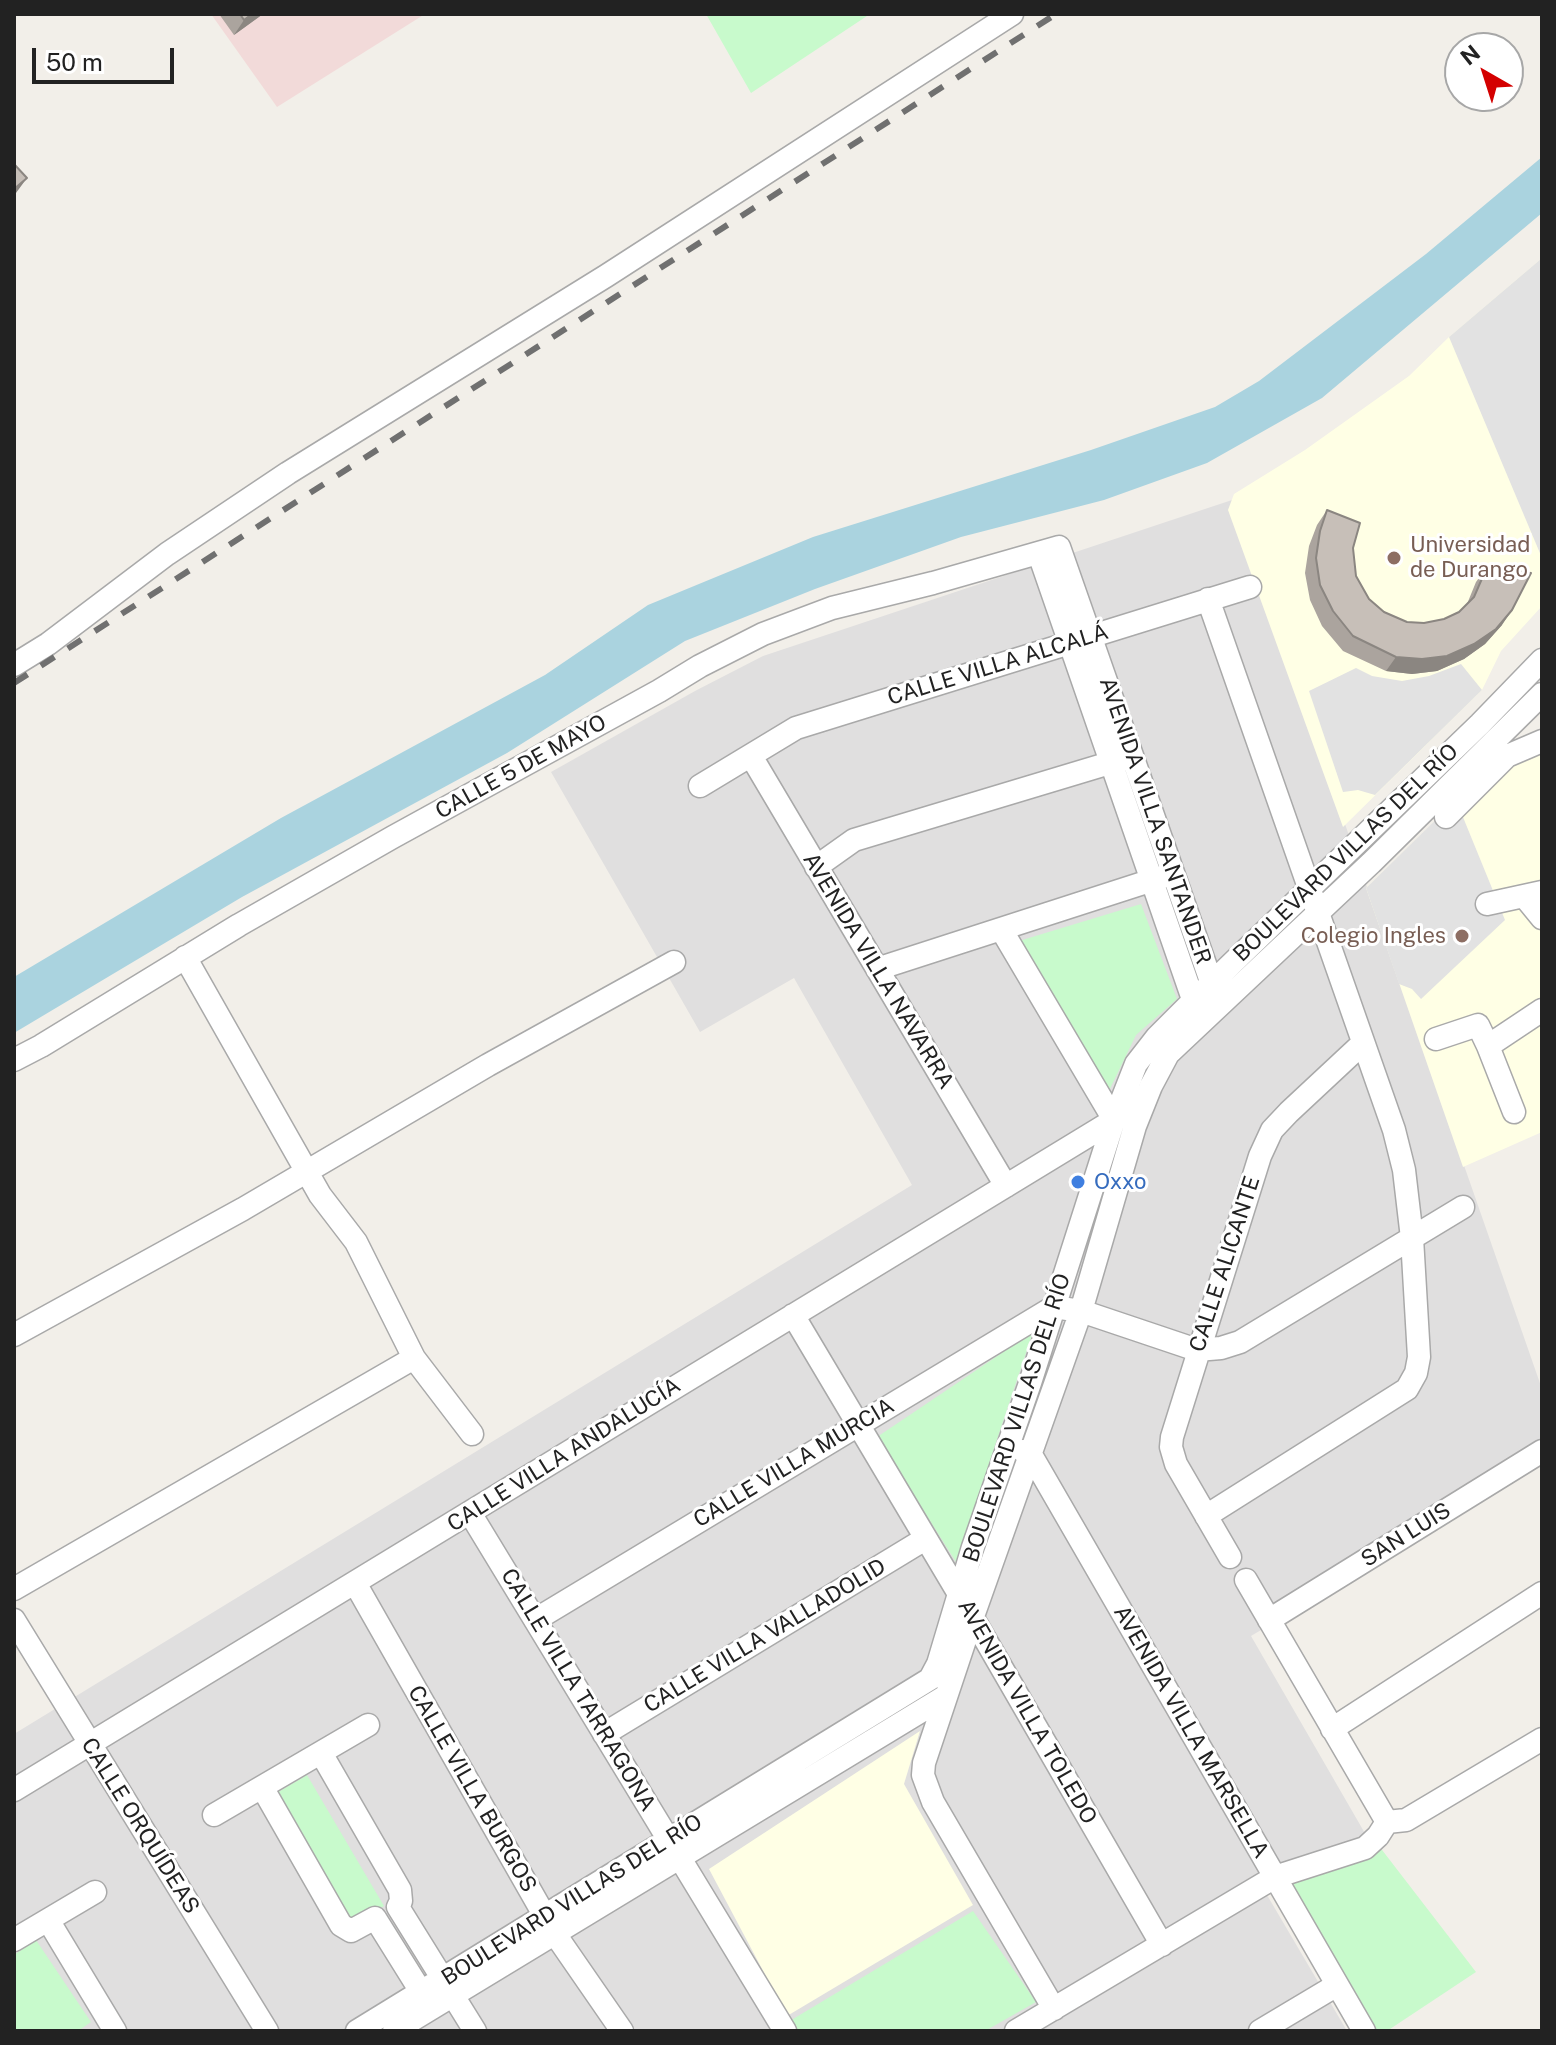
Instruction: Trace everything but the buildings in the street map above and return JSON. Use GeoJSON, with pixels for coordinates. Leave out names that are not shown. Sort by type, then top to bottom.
{"type":"FeatureCollection","features":[{"type":"Feature","properties":{"kind":"street"},"geometry":{"type":"LineString","coordinates":[[14,665],[48,644],[167,554],[288,473],[619,268],[1012,14]]}},
{"type":"Feature","properties":{"kind":"street","name":"AVENIDA VILLA SANTANDER"},"geometry":{"type":"LineString","coordinates":[[1049,551],[1122,759],[1173,874],[1215,994]]}},
{"type":"Feature","properties":{"kind":"street","name":"CALLE 5 DE MAYO"},"geometry":{"type":"LineString","coordinates":[[14,1060],[393,837],[763,634],[832,608],[1049,551]]}},
{"type":"Feature","properties":{"kind":"street","name":"CALLE VILLA ALCALÁ"},"geometry":{"type":"LineString","coordinates":[[700,786],[796,728],[1250,587]]}},
{"type":"Feature","properties":{"kind":"street"},"geometry":{"type":"LineString","coordinates":[[1206,1516],[1407,1389],[1416,1373],[1419,1357],[1412,1238],[1404,1170],[1397,1144],[1208,599]]}},
{"type":"Feature","properties":{"kind":"street","name":"BOULEVARD VILLAS DEL RÍO"},"geometry":{"type":"LineString","coordinates":[[1215,994],[1308,889],[1542,660]]}},
{"type":"Feature","properties":{"kind":"street","name":"BOULEVARD VILLAS DEL RÍO"},"geometry":{"type":"LineString","coordinates":[[674,1849],[946,1696],[1081,1311],[1136,1064],[1157,1037],[1197,1010],[1317,914],[1542,694]]}},
{"type":"Feature","properties":{"kind":"street"},"geometry":{"type":"LineString","coordinates":[[1446,817],[1507,756],[1542,741]]}},
{"type":"Feature","properties":{"kind":"street","name":"AVENIDA VILLA NAVARRA"},"geometry":{"type":"LineString","coordinates":[[751,756],[1006,1186]]}},
{"type":"Feature","properties":{"kind":"street"},"geometry":{"type":"LineString","coordinates":[[816,867],[854,840],[1122,759],[1151,881],[1197,1010]]}},
{"type":"Feature","properties":{"kind":"street"},"geometry":{"type":"LineString","coordinates":[[877,969],[1173,874]]}},
{"type":"Feature","properties":{"kind":"street"},"geometry":{"type":"LineString","coordinates":[[1487,904],[1533,894],[1542,918]]}},
{"type":"Feature","properties":{"kind":"street"},"geometry":{"type":"LineString","coordinates":[[1001,929],[1124,1123]]}},
{"type":"Feature","properties":{"kind":"street"},"geometry":{"type":"LineString","coordinates":[[185,957],[320,1195],[356,1242],[414,1358],[472,1434]]}},
{"type":"Feature","properties":{"kind":"street"},"geometry":{"type":"LineString","coordinates":[[14,1335],[674,962]]}},
{"type":"Feature","properties":{"kind":"street"},"geometry":{"type":"LineString","coordinates":[[1488,1046],[1542,1010]]}},
{"type":"Feature","properties":{"kind":"street"},"geometry":{"type":"LineString","coordinates":[[1436,1039],[1475,1019],[1514,1112]]}},
{"type":"Feature","properties":{"kind":"street","name":"CALLE ALICANTE"},"geometry":{"type":"LineString","coordinates":[[1230,1557],[1176,1464],[1171,1447],[1197,1350],[1260,1156],[1272,1130],[1363,1043]]}},
{"type":"Feature","properties":{"kind":"street","name":"BOULEVARD VILLAS DEL RÍO"},"geometry":{"type":"LineString","coordinates":[[357,2031],[447,1988],[674,1849],[930,1679],[938,1664],[1054,1307],[1124,1123]]}},
{"type":"Feature","properties":{"kind":"street","name":"CALLE VILLA ANDALUCÍA"},"geometry":{"type":"LineString","coordinates":[[14,1790],[1006,1186],[1124,1123]]}},
{"type":"Feature","properties":{"kind":"street"},"geometry":{"type":"LineString","coordinates":[[1054,1307],[1081,1311],[1197,1350],[1221,1348],[1240,1342],[1463,1207]]}},
{"type":"Feature","properties":{"kind":"street","name":"CALLE VILLA MURCIA"},"geometry":{"type":"LineString","coordinates":[[535,1620],[1054,1307]]}},
{"type":"Feature","properties":{"kind":"street","name":"AVENIDA VILLA TOLEDO"},"geometry":{"type":"LineString","coordinates":[[793,1315],[1162,1945]]}},
{"type":"Feature","properties":{"kind":"street"},"geometry":{"type":"LineString","coordinates":[[14,1589],[414,1358]]}},
{"type":"Feature","properties":{"kind":"street"},"geometry":{"type":"LineString","coordinates":[[1008,1445],[1030,1453]]}},
{"type":"Feature","properties":{"kind":"street","name":"SAN LUIS"},"geometry":{"type":"LineString","coordinates":[[1269,1620],[1542,1451]]}},
{"type":"Feature","properties":{"kind":"street","name":"AVENIDA VILLA MARSELLA"},"geometry":{"type":"LineString","coordinates":[[1030,1453],[1364,2031]]}},
{"type":"Feature","properties":{"kind":"street","name":"CALLE VILLA TARRAGONA"},"geometry":{"type":"LineString","coordinates":[[470,1513],[785,2031]]}},
{"type":"Feature","properties":{"kind":"street","name":"CALLE VILLA VALLADOLID"},"geometry":{"type":"LineString","coordinates":[[604,1734],[925,1539]]}},
{"type":"Feature","properties":{"kind":"street"},"geometry":{"type":"LineString","coordinates":[[1246,1580],[1387,1822]]}},
{"type":"Feature","properties":{"kind":"street","name":"CALLE VILLA BURGOS"},"geometry":{"type":"LineString","coordinates":[[355,1583],[550,1925],[622,2031]]}},
{"type":"Feature","properties":{"kind":"street"},"geometry":{"type":"LineString","coordinates":[[1332,1729],[1542,1593]]}},
{"type":"Feature","properties":{"kind":"street","name":"CALLE ORQUÍDEAS"},"geometry":{"type":"LineString","coordinates":[[14,1620],[267,2031]]}},
{"type":"Feature","properties":{"kind":"street"},"geometry":{"type":"LineString","coordinates":[[946,1696],[924,1763],[926,1786],[1054,2009]]}},
{"type":"Feature","properties":{"kind":"street"},"geometry":{"type":"LineString","coordinates":[[214,1815],[368,1725]]}},
{"type":"Feature","properties":{"kind":"street"},"geometry":{"type":"LineString","coordinates":[[1387,1822],[1406,1820],[1542,1739]]}},
{"type":"Feature","properties":{"kind":"street"},"geometry":{"type":"LineString","coordinates":[[321,1753],[400,1890],[398,1907],[475,2031]]}},
{"type":"Feature","properties":{"kind":"street"},"geometry":{"type":"LineString","coordinates":[[262,1787],[341,1925],[351,1931],[375,1918],[426,2000]]}},
{"type":"Feature","properties":{"kind":"street"},"geometry":{"type":"LineString","coordinates":[[1016,2031],[1275,1877],[1365,1848],[1387,1822]]}},
{"type":"Feature","properties":{"kind":"street"},"geometry":{"type":"LineString","coordinates":[[14,1940],[95,1892]]}},
{"type":"Feature","properties":{"kind":"street"},"geometry":{"type":"LineString","coordinates":[[48,1920],[115,2031]]}},
{"type":"Feature","properties":{"kind":"street"},"geometry":{"type":"LineString","coordinates":[[1260,2031],[1337,1985]]}},
{"type":"Feature","properties":{"kind":"street","name":"BOULEVARD VILLAS DEL RÍO"},"geometry":{"type":"LineString","coordinates":[[394,2031],[426,2000]]}},
{"type":"Feature","properties":{"kind":"shaded area"},"geometry":{"type":"Polygon","coordinates":[[[211,14],[425,14],[277,107],[211,14]]]}},
{"type":"Feature","properties":{"kind":"shaded area","name":"Universidad de Durango"},"geometry":{"type":"Polygon","coordinates":[[[1542,258],[1542,606],[1501,651],[1482,690],[1343,827],[1228,510],[1234,494],[1305,450],[1409,376],[1449,337],[1542,258]]]}},
{"type":"Feature","properties":{"kind":"shaded area"},"geometry":{"type":"Polygon","coordinates":[[[1542,258],[1542,558],[1449,337],[1542,258]]]}},
{"type":"Feature","properties":{"kind":"shaded area"},"geometry":{"type":"Polygon","coordinates":[[[1232,500],[1542,1389],[1542,1462],[1251,1636],[1370,1842],[1257,1878],[1347,2031],[14,2031],[14,1734],[912,1185],[794,978],[700,1032],[551,772],[763,656],[1232,500]]]}},
{"type":"Feature","properties":{"kind":"shaded area"},"geometry":{"type":"Polygon","coordinates":[[[1461,664],[1482,690],[1375,795],[1358,790],[1343,792],[1309,691],[1356,668],[1372,676],[1402,681],[1429,676],[1461,664]]]}},
{"type":"Feature","properties":{"kind":"shaded area","name":"Colegio Ingles"},"geometry":{"type":"Polygon","coordinates":[[[1542,735],[1542,1132],[1463,1167],[1366,888],[1513,745],[1542,735]]]}},
{"type":"Feature","properties":{"kind":"shaded area"},"geometry":{"type":"Polygon","coordinates":[[[1456,800],[1505,920],[1421,999],[1412,989],[1399,984],[1366,888],[1456,800]]]}},
{"type":"Feature","properties":{"kind":"shaded area"},"geometry":{"type":"Polygon","coordinates":[[[920,1731],[904,1784],[973,1905],[787,2016],[709,1869],[920,1731]]]}},
{"type":"Feature","properties":{"kind":"green space"},"geometry":{"type":"Polygon","coordinates":[[[706,14],[870,14],[751,93],[706,14]]]}},
{"type":"Feature","properties":{"kind":"green space"},"geometry":{"type":"Polygon","coordinates":[[[1141,904],[1177,999],[1136,1035],[1105,1099],[1019,941],[1141,904]]]}},
{"type":"Feature","properties":{"kind":"green space"},"geometry":{"type":"Polygon","coordinates":[[[1033,1332],[956,1562],[877,1437],[1033,1332]]]}},
{"type":"Feature","properties":{"kind":"green space"},"geometry":{"type":"Polygon","coordinates":[[[307,1775],[384,1906],[345,1929],[268,1798],[307,1775]]]}},
{"type":"Feature","properties":{"kind":"green space"},"geometry":{"type":"Polygon","coordinates":[[[1379,1846],[1476,1972],[1387,2031],[1369,2031],[1282,1880],[1379,1846]]]}},
{"type":"Feature","properties":{"kind":"green space"},"geometry":{"type":"Polygon","coordinates":[[[973,1911],[1036,2002],[985,2031],[787,2031],[783,2025],[973,1911]]]}},
{"type":"Feature","properties":{"kind":"green space"},"geometry":{"type":"Polygon","coordinates":[[[36,1940],[91,2022],[78,2031],[14,2031],[14,1955],[36,1940]]]}},
{"type":"Feature","properties":{"kind":"water"},"geometry":{"type":"Polygon","coordinates":[[[1542,157],[1542,213],[1322,398],[1207,463],[1104,500],[961,537],[815,589],[685,641],[507,753],[242,897],[14,1033],[14,977],[281,818],[545,675],[648,605],[813,537],[1091,450],[1215,407],[1259,381],[1426,254],[1542,157]]]}},
{"type":"Feature","properties":{"kind":"railway"},"geometry":{"type":"LineString","coordinates":[[14,683],[1056,14]]}},
{"type":"Feature","properties":{"kind":"place","name":"Universidad de Durango"},"geometry":{"type":"Point","coordinates":[1394,558]}},
{"type":"Feature","properties":{"kind":"place","name":"Colegio Ingles"},"geometry":{"type":"Point","coordinates":[1462,936]}},
{"type":"Feature","properties":{"kind":"place","name":"Oxxo"},"geometry":{"type":"Point","coordinates":[1078,1182]}}]}
